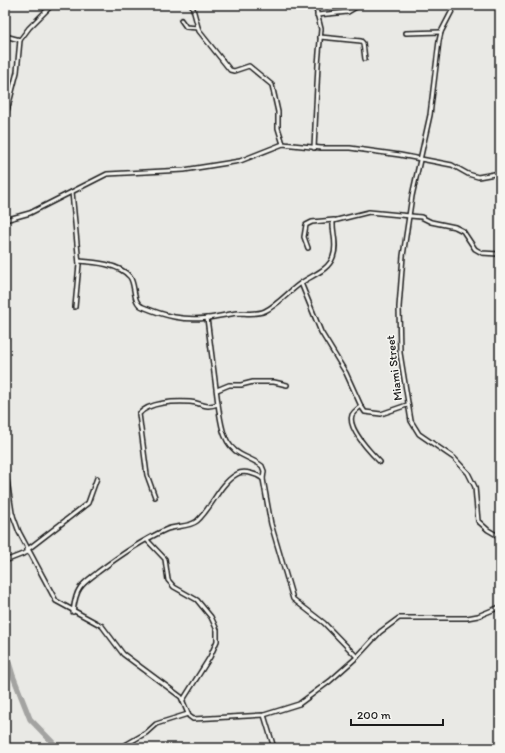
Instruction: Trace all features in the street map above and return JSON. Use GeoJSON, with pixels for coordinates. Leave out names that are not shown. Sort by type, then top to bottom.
{"type":"FeatureCollection","features":[{"type":"Feature","properties":{"kind":"street"},"geometry":{"type":"LineString","coordinates":[[5,119],[17,72],[20,40],[29,28],[52,5]]}},
{"type":"Feature","properties":{"kind":"street"},"geometry":{"type":"LineString","coordinates":[[192,5],[198,28],[204,38],[230,70],[234,71],[249,66],[272,84],[278,112],[278,128],[283,144]]}},
{"type":"Feature","properties":{"kind":"street"},"geometry":{"type":"LineString","coordinates":[[314,148],[321,26],[315,5]]}},
{"type":"Feature","properties":{"kind":"street","name":"Miami Street"},"geometry":{"type":"LineString","coordinates":[[455,5],[441,32],[437,52],[430,115],[420,158],[403,256],[398,328],[401,366],[411,421],[420,434],[454,458],[468,472],[475,487],[478,521],[488,530],[500,537]]}},
{"type":"Feature","properties":{"kind":"street"},"geometry":{"type":"LineString","coordinates":[[317,15],[348,12],[358,6]]}},
{"type":"Feature","properties":{"kind":"street"},"geometry":{"type":"LineString","coordinates":[[181,20],[186,27],[198,28]]}},
{"type":"Feature","properties":{"kind":"street"},"geometry":{"type":"LineString","coordinates":[[406,33],[441,32]]}},
{"type":"Feature","properties":{"kind":"street"},"geometry":{"type":"LineString","coordinates":[[5,36],[20,40]]}},
{"type":"Feature","properties":{"kind":"street"},"geometry":{"type":"LineString","coordinates":[[320,37],[359,40],[363,44],[365,59]]}},
{"type":"Feature","properties":{"kind":"street"},"geometry":{"type":"LineString","coordinates":[[5,220],[30,213],[107,174],[184,170],[240,161],[283,144],[314,148],[358,148],[420,158],[452,165],[468,174],[478,177],[500,173]]}},
{"type":"Feature","properties":{"kind":"street"},"geometry":{"type":"LineString","coordinates":[[72,192],[79,261],[75,307]]}},
{"type":"Feature","properties":{"kind":"street"},"geometry":{"type":"LineString","coordinates":[[308,248],[304,237],[306,225],[312,222],[334,220],[369,212],[421,217],[431,222],[455,227],[467,236],[476,250],[485,254],[498,254]]}},
{"type":"Feature","properties":{"kind":"street"},"geometry":{"type":"LineString","coordinates":[[79,261],[102,262],[128,275],[133,282],[136,300],[142,307],[169,317],[207,318],[227,314],[263,312],[281,301],[301,283],[318,274],[333,257],[335,242],[334,220]]}},
{"type":"Feature","properties":{"kind":"street"},"geometry":{"type":"LineString","coordinates":[[301,283],[321,332],[346,373],[361,406],[366,412],[375,414],[393,411],[407,405]]}},
{"type":"Feature","properties":{"kind":"street"},"geometry":{"type":"LineString","coordinates":[[207,318],[218,404],[223,430],[228,442],[235,451],[262,466],[271,524],[293,599],[318,617],[357,657]]}},
{"type":"Feature","properties":{"kind":"street"},"geometry":{"type":"LineString","coordinates":[[217,390],[230,385],[241,385],[253,382],[274,382],[287,384]]}},
{"type":"Feature","properties":{"kind":"street"},"geometry":{"type":"LineString","coordinates":[[155,496],[147,475],[144,447],[138,417],[139,413],[161,404],[192,402],[205,407],[218,404]]}},
{"type":"Feature","properties":{"kind":"street"},"geometry":{"type":"LineString","coordinates":[[361,406],[353,413],[352,421],[357,435],[380,462]]}},
{"type":"Feature","properties":{"kind":"street"},"geometry":{"type":"LineString","coordinates":[[5,467],[13,515],[28,551],[56,601],[73,612],[102,626],[123,654],[178,694],[183,700],[191,718],[198,719],[264,715],[287,709],[306,700],[330,681],[357,657],[380,632],[399,618],[467,618],[478,616],[500,607]]}},
{"type":"Feature","properties":{"kind":"street"},"geometry":{"type":"LineString","coordinates":[[73,612],[78,591],[115,559],[146,540],[168,529],[188,525],[197,521],[209,508],[224,486],[238,474],[248,473],[263,479]]}},
{"type":"Feature","properties":{"kind":"street"},"geometry":{"type":"LineString","coordinates":[[5,561],[28,551],[88,503],[97,478]]}},
{"type":"Feature","properties":{"kind":"street"},"geometry":{"type":"LineString","coordinates":[[5,516],[13,515]]}},
{"type":"Feature","properties":{"kind":"street"},"geometry":{"type":"LineString","coordinates":[[146,540],[165,559],[168,580],[174,587],[197,600],[213,620],[217,630],[218,638],[213,650],[183,700]]}},
{"type":"Feature","properties":{"kind":"street"},"geometry":{"type":"LineString","coordinates":[[120,748],[146,733],[156,724],[188,714]]}},
{"type":"Feature","properties":{"kind":"street"},"geometry":{"type":"LineString","coordinates":[[264,715],[274,748]]}},
{"type":"Feature","properties":{"kind":"waterway"},"geometry":{"type":"LineString","coordinates":[[5,329],[7,334],[5,356]]}},
{"type":"Feature","properties":{"kind":"waterway"},"geometry":{"type":"LineString","coordinates":[[5,650],[13,676],[30,719],[58,748]]}}]}
